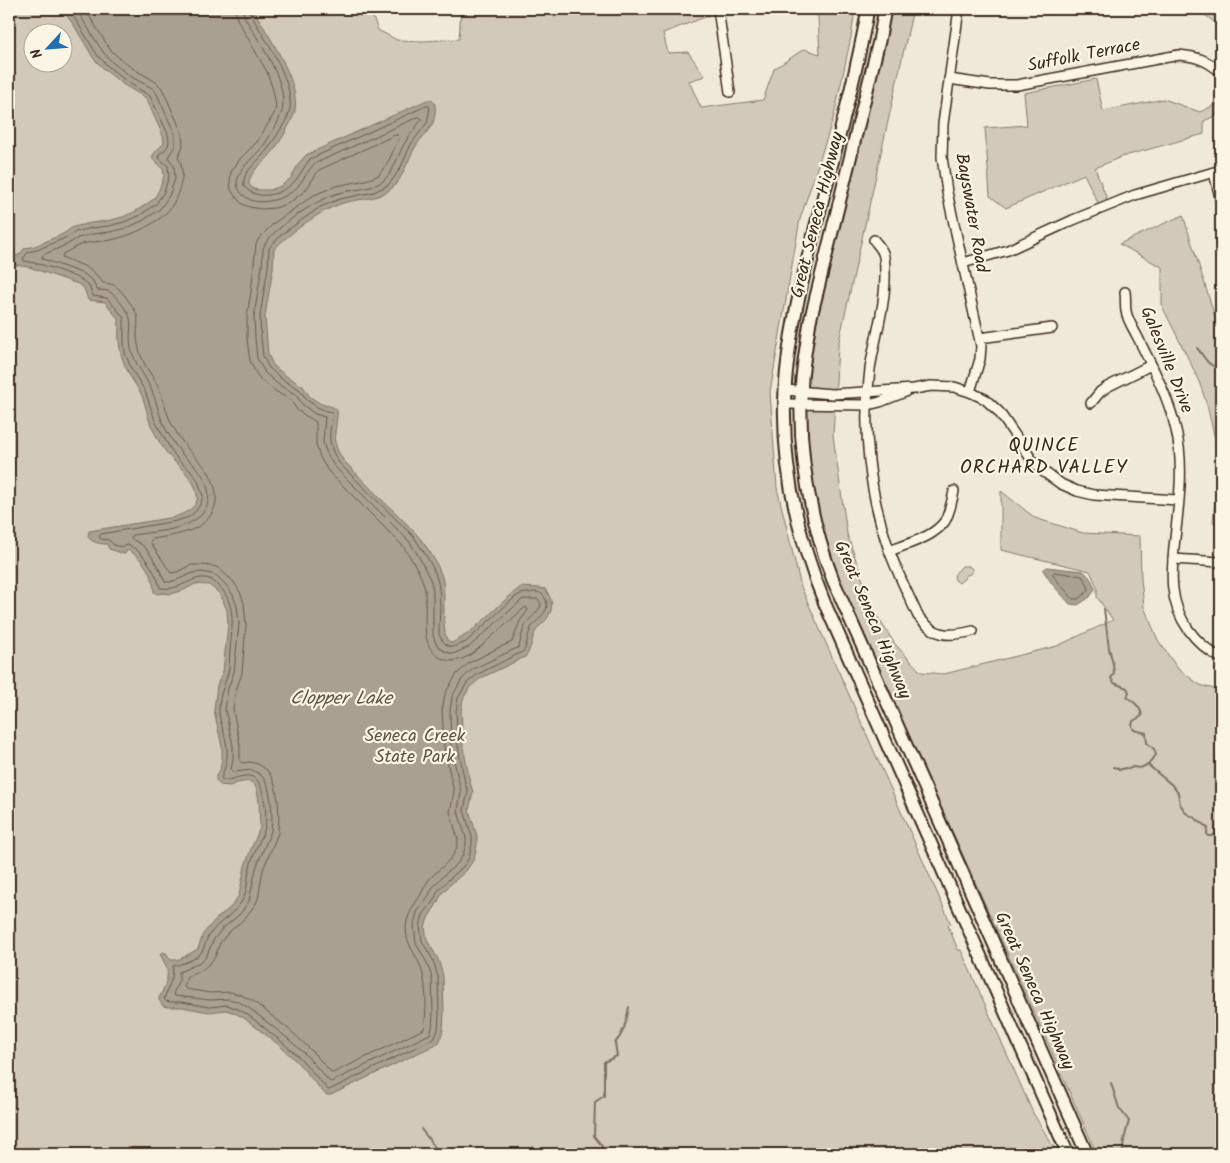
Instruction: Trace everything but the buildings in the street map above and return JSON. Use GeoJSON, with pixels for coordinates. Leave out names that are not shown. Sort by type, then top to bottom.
{"type":"FeatureCollection","features":[{"type":"Feature","properties":{"kind":"main road","name":"Great Seneca Highway"},"geometry":{"type":"LineString","coordinates":[[868,9],[790,338],[785,404],[788,465],[793,498],[799,528],[813,573],[1068,1154]]}},
{"type":"Feature","properties":{"kind":"main road","name":"Great Seneca Highway"},"geometry":{"type":"LineString","coordinates":[[885,9],[879,41],[810,321],[805,351],[801,405],[805,472],[817,532],[831,575],[1087,1154]]}},
{"type":"Feature","properties":{"kind":"street"},"geometry":{"type":"LineString","coordinates":[[718,9],[730,92]]}},
{"type":"Feature","properties":{"kind":"street","name":"Bayswater Road"},"geometry":{"type":"LineString","coordinates":[[960,9],[949,79],[942,157],[947,192],[981,346],[980,359],[970,392]]}},
{"type":"Feature","properties":{"kind":"street","name":"Suffolk Terrace"},"geometry":{"type":"LineString","coordinates":[[949,79],[990,85],[1017,85],[1179,55],[1193,56],[1208,62],[1221,72]]}},
{"type":"Feature","properties":{"kind":"street"},"geometry":{"type":"LineString","coordinates":[[963,263],[1008,250],[1073,220],[1135,195],[1217,172],[1221,201]]}},
{"type":"Feature","properties":{"kind":"street"},"geometry":{"type":"LineString","coordinates":[[874,240],[882,252],[886,282],[870,370],[868,405],[870,473],[878,514],[890,551],[918,616],[925,625],[940,634],[951,635],[973,631]]}},
{"type":"Feature","properties":{"kind":"street","name":"Galesville Drive"},"geometry":{"type":"LineString","coordinates":[[1126,292],[1126,312],[1167,399],[1176,430],[1180,459],[1172,587],[1175,600],[1179,614],[1193,635],[1202,645],[1221,658]]}},
{"type":"Feature","properties":{"kind":"street"},"geometry":{"type":"LineString","coordinates":[[980,338],[1052,328]]}},
{"type":"Feature","properties":{"kind":"street"},"geometry":{"type":"LineString","coordinates":[[1091,403],[1100,392],[1151,365]]}},
{"type":"Feature","properties":{"kind":"street"},"geometry":{"type":"LineString","coordinates":[[785,390],[832,394],[914,389],[931,386],[954,387],[985,399],[999,412],[1032,460],[1044,472],[1061,484],[1077,491],[1094,495],[1178,500]]}},
{"type":"Feature","properties":{"kind":"street"},"geometry":{"type":"LineString","coordinates":[[785,404],[868,405],[914,389]]}},
{"type":"Feature","properties":{"kind":"street"},"geometry":{"type":"LineString","coordinates":[[890,551],[927,536],[938,528],[948,515],[954,490]]}},
{"type":"Feature","properties":{"kind":"street"},"geometry":{"type":"LineString","coordinates":[[1173,559],[1221,562]]}},
{"type":"Feature","properties":{"kind":"green space","name":"Seneca Creek State Park"},"geometry":{"type":"Polygon","coordinates":[[[9,9],[366,9],[370,10],[378,30],[397,40],[422,41],[459,39],[461,9],[707,9],[708,16],[663,33],[668,53],[688,52],[705,76],[689,81],[701,108],[763,100],[774,69],[804,49],[820,54],[818,17],[813,9],[855,9],[834,116],[800,219],[770,392],[777,488],[801,587],[951,924],[948,925],[958,950],[961,950],[1033,1113],[1058,1154],[9,1154],[9,9]]]}},
{"type":"Feature","properties":{"kind":"green space"},"geometry":{"type":"Polygon","coordinates":[[[884,9],[913,9],[838,346],[833,435],[847,534],[873,610],[895,644],[921,672],[944,674],[1057,646],[1113,620],[1097,597],[1097,587],[1090,571],[1001,550],[1001,491],[1035,518],[1083,533],[1140,536],[1144,607],[1158,640],[1178,669],[1200,685],[1221,691],[1221,1154],[1097,1154],[888,686],[873,671],[829,570],[804,463],[802,377],[884,9]]]}},
{"type":"Feature","properties":{"kind":"green space"},"geometry":{"type":"Polygon","coordinates":[[[1182,9],[1221,9],[1221,27],[1201,12],[1182,9]]]}},
{"type":"Feature","properties":{"kind":"green space"},"geometry":{"type":"Polygon","coordinates":[[[1096,79],[1103,111],[1164,99],[1200,112],[1221,102],[1221,113],[1204,121],[1204,134],[1121,157],[1095,168],[1107,199],[1098,203],[1084,174],[1006,208],[990,196],[985,128],[1027,125],[1024,93],[1096,79]]]}},
{"type":"Feature","properties":{"kind":"green space"},"geometry":{"type":"Polygon","coordinates":[[[1183,215],[1221,336],[1221,524],[1213,522],[1219,456],[1200,384],[1162,306],[1162,267],[1119,244],[1183,215]]]}},
{"type":"Feature","properties":{"kind":"green space"},"geometry":{"type":"Polygon","coordinates":[[[962,566],[969,566],[972,569],[972,573],[965,576],[959,583],[955,580],[954,576],[962,566]]]}},
{"type":"Feature","properties":{"kind":"water","name":"Clopper Lake"},"geometry":{"type":"Polygon","coordinates":[[[62,9],[253,9],[288,71],[293,85],[295,110],[285,133],[271,154],[251,175],[249,184],[253,189],[270,190],[281,186],[291,178],[306,155],[427,100],[431,100],[435,104],[432,125],[418,143],[399,180],[391,189],[379,196],[346,202],[323,212],[288,236],[274,249],[273,268],[265,316],[268,354],[273,365],[286,376],[303,386],[309,396],[321,404],[337,410],[335,440],[336,447],[343,460],[408,525],[431,554],[442,577],[444,628],[448,641],[452,643],[462,638],[521,587],[545,589],[552,606],[550,614],[534,634],[529,651],[525,657],[481,678],[470,687],[463,699],[461,711],[463,746],[473,792],[469,810],[477,836],[477,845],[474,859],[466,871],[442,893],[425,927],[427,940],[438,959],[443,976],[444,1015],[443,1030],[439,1043],[331,1095],[324,1093],[298,1063],[279,1045],[235,1013],[226,1010],[209,1012],[163,1006],[159,1000],[167,977],[166,965],[160,954],[162,952],[166,953],[171,960],[178,960],[198,949],[203,934],[215,920],[231,907],[239,895],[245,866],[260,828],[259,802],[257,789],[249,781],[230,786],[220,785],[216,780],[222,759],[222,747],[214,710],[217,685],[223,671],[228,624],[227,610],[219,593],[209,585],[195,584],[171,594],[157,594],[154,592],[152,580],[146,567],[138,557],[127,550],[125,554],[109,549],[107,544],[97,543],[88,537],[89,531],[175,517],[193,507],[197,500],[196,488],[193,482],[170,457],[158,439],[150,422],[142,396],[126,369],[120,349],[119,320],[105,302],[88,300],[84,288],[78,284],[29,267],[9,264],[9,257],[19,255],[25,248],[35,246],[63,234],[73,227],[123,217],[136,211],[154,199],[164,176],[163,169],[152,158],[164,143],[163,136],[146,98],[124,85],[94,59],[62,9]]]}},
{"type":"Feature","properties":{"kind":"water"},"geometry":{"type":"Polygon","coordinates":[[[1047,567],[1083,571],[1095,589],[1090,597],[1078,605],[1070,604],[1052,584],[1043,570],[1047,567]]]}},
{"type":"Feature","properties":{"kind":"waterway"},"geometry":{"type":"LineString","coordinates":[[1197,348],[1209,363],[1221,368]]}},
{"type":"Feature","properties":{"kind":"waterway"},"geometry":{"type":"LineString","coordinates":[[1104,609],[1113,664],[1114,674],[1111,678],[1114,683],[1127,688],[1129,692],[1127,697],[1139,707],[1142,716],[1133,721],[1132,726],[1134,730],[1146,733],[1147,743],[1154,749],[1156,755],[1148,765],[1172,785],[1178,793],[1180,804],[1186,813],[1208,828],[1208,836],[1217,833],[1221,837]]}},
{"type":"Feature","properties":{"kind":"waterway"},"geometry":{"type":"LineString","coordinates":[[1113,767],[1119,770],[1133,767],[1140,768],[1147,765]]}},
{"type":"Feature","properties":{"kind":"waterway"},"geometry":{"type":"LineString","coordinates":[[602,1154],[602,1146],[594,1136],[595,1102],[604,1096],[604,1062],[617,1056],[615,1043],[623,1030],[629,1007]]}},
{"type":"Feature","properties":{"kind":"waterway"},"geometry":{"type":"LineString","coordinates":[[1111,1083],[1119,1108],[1129,1121],[1123,1154]]}},
{"type":"Feature","properties":{"kind":"waterway"},"geometry":{"type":"LineString","coordinates":[[421,1129],[440,1154]]}},
{"type":"Feature","properties":{"kind":"district","name":"QUINCE ORCHARD VALLEY"},"geometry":{"type":"Point","coordinates":[1044,457]}}]}
